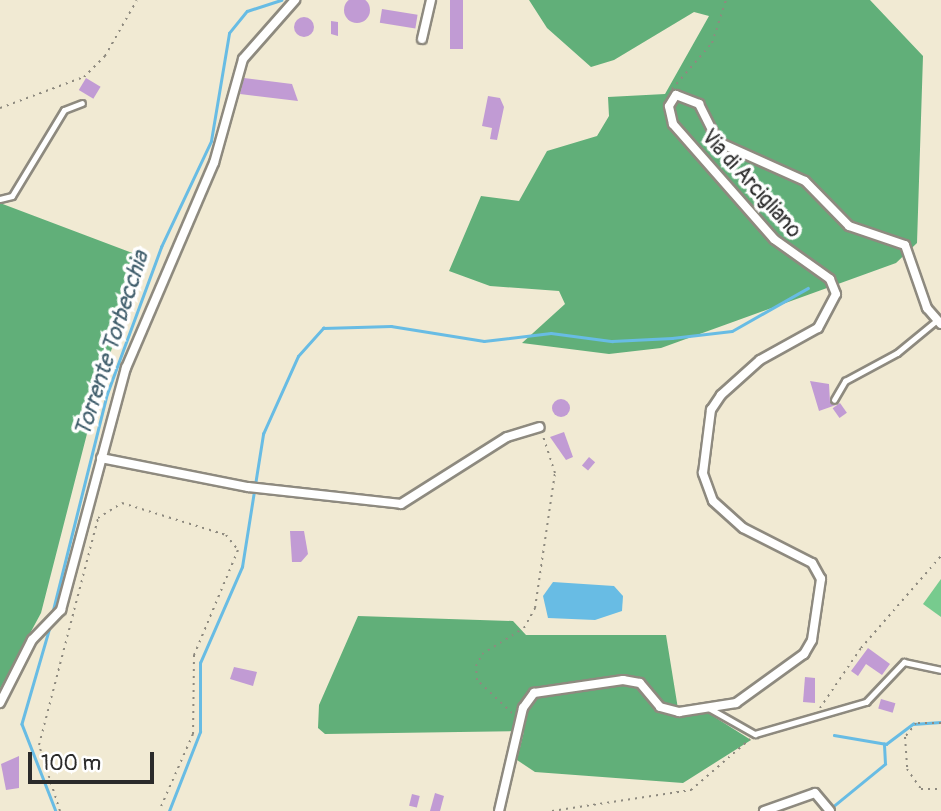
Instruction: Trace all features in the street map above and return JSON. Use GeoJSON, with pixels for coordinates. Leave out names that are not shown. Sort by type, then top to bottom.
{"type":"FeatureCollection","features":[{"type":"Feature","properties":{"kind":"street"},"geometry":{"type":"LineString","coordinates":[[0,704],[41,631],[55,619],[139,330],[214,163],[243,59],[254,39],[295,0]]}},
{"type":"Feature","properties":{"kind":"street"},"geometry":{"type":"LineString","coordinates":[[422,39],[431,0]]}},
{"type":"Feature","properties":{"kind":"street","name":"Via di Arcigliano"},"geometry":{"type":"LineString","coordinates":[[499,811],[520,721],[534,693],[581,681],[640,682],[660,707],[708,707],[736,703],[804,654],[821,579],[811,563],[758,539],[713,501],[703,473],[711,410],[760,360],[818,328],[836,295],[830,279],[774,239],[681,134],[669,106],[673,99],[688,95],[699,104],[718,142],[805,181],[835,218],[905,245],[939,322]]}},
{"type":"Feature","properties":{"kind":"street"},"geometry":{"type":"LineString","coordinates":[[101,458],[247,486],[401,504],[507,437],[540,427]]}},
{"type":"Feature","properties":{"kind":"street"},"geometry":{"type":"LineString","coordinates":[[764,811],[815,793],[830,811]]}},
{"type":"Feature","properties":{"kind":"lane"},"geometry":{"type":"LineString","coordinates":[[0,199],[12,196],[64,110],[82,103]]}},
{"type":"Feature","properties":{"kind":"lane"},"geometry":{"type":"LineString","coordinates":[[834,400],[845,381],[897,353],[939,322]]}},
{"type":"Feature","properties":{"kind":"lane"},"geometry":{"type":"LineString","coordinates":[[708,707],[755,734],[866,702],[904,662],[941,670]]}},
{"type":"Feature","properties":{"kind":"path"},"geometry":{"type":"LineString","coordinates":[[0,108],[84,77],[105,56],[137,0]]}},
{"type":"Feature","properties":{"kind":"path"},"geometry":{"type":"LineString","coordinates":[[673,99],[672,87],[712,43],[726,0]]}},
{"type":"Feature","properties":{"kind":"path"},"geometry":{"type":"LineString","coordinates":[[520,721],[477,680],[476,666],[482,654],[524,628],[535,608],[555,473],[540,427]]}},
{"type":"Feature","properties":{"kind":"path"},"geometry":{"type":"LineString","coordinates":[[60,811],[39,746],[97,519],[122,503],[226,535],[238,550],[194,655],[193,734],[159,811]]}},
{"type":"Feature","properties":{"kind":"path"},"geometry":{"type":"LineString","coordinates":[[814,717],[861,648],[941,556]]}},
{"type":"Feature","properties":{"kind":"path"},"geometry":{"type":"LineString","coordinates":[[941,723],[916,723],[905,737],[907,769],[921,789],[941,789]]}},
{"type":"Feature","properties":{"kind":"path"},"geometry":{"type":"LineString","coordinates":[[552,811],[691,790],[755,734]]}},
{"type":"Feature","properties":{"kind":"green space"},"geometry":{"type":"Polygon","coordinates":[[[529,0],[870,0],[923,56],[917,243],[896,263],[661,348],[609,354],[522,343],[565,304],[559,291],[490,286],[449,271],[481,196],[519,201],[547,151],[597,136],[609,116],[608,97],[665,94],[709,16],[694,12],[614,60],[591,67],[547,28],[529,0]]]}},
{"type":"Feature","properties":{"kind":"green space"},"geometry":{"type":"Polygon","coordinates":[[[0,203],[135,254],[140,264],[99,387],[41,613],[0,689],[0,203]]]}},
{"type":"Feature","properties":{"kind":"green space"},"geometry":{"type":"Polygon","coordinates":[[[941,579],[941,617],[923,604],[941,579]]]}},
{"type":"Feature","properties":{"kind":"green space"},"geometry":{"type":"Polygon","coordinates":[[[358,616],[513,621],[526,635],[666,635],[679,715],[705,711],[751,740],[683,783],[535,772],[517,760],[524,731],[325,734],[318,728],[319,705],[358,616]]]}},
{"type":"Feature","properties":{"kind":"water"},"geometry":{"type":"Polygon","coordinates":[[[553,582],[614,586],[623,596],[622,611],[595,620],[548,618],[543,596],[553,582]]]}},
{"type":"Feature","properties":{"kind":"building"},"geometry":{"type":"Polygon","coordinates":[[[357,-3],[366,1],[370,10],[366,19],[357,23],[348,19],[344,10],[348,1],[357,-3]]]}},
{"type":"Feature","properties":{"kind":"building"},"geometry":{"type":"Polygon","coordinates":[[[450,0],[463,0],[463,49],[450,49],[450,0]]]}},
{"type":"Feature","properties":{"kind":"building"},"geometry":{"type":"Polygon","coordinates":[[[382,9],[418,15],[415,28],[380,23],[382,9]]]}},
{"type":"Feature","properties":{"kind":"building"},"geometry":{"type":"Polygon","coordinates":[[[304,17],[311,20],[314,27],[311,34],[304,37],[297,34],[294,27],[297,20],[304,17]]]}},
{"type":"Feature","properties":{"kind":"building"},"geometry":{"type":"Polygon","coordinates":[[[331,21],[338,22],[338,36],[331,34],[331,21]]]}},
{"type":"Feature","properties":{"kind":"building"},"geometry":{"type":"Polygon","coordinates":[[[86,78],[101,87],[93,99],[79,90],[86,78]]]}},
{"type":"Feature","properties":{"kind":"building"},"geometry":{"type":"Polygon","coordinates":[[[244,78],[292,84],[298,101],[240,94],[244,78]]]}},
{"type":"Feature","properties":{"kind":"building"},"geometry":{"type":"Polygon","coordinates":[[[488,96],[500,98],[504,107],[497,140],[490,139],[492,128],[482,126],[488,96]]]}},
{"type":"Feature","properties":{"kind":"building"},"geometry":{"type":"Polygon","coordinates":[[[810,381],[829,384],[830,402],[836,405],[819,411],[810,381]]]}},
{"type":"Feature","properties":{"kind":"building"},"geometry":{"type":"Polygon","coordinates":[[[561,399],[567,402],[570,408],[567,414],[561,417],[555,414],[552,408],[555,402],[561,399]]]}},
{"type":"Feature","properties":{"kind":"building"},"geometry":{"type":"Polygon","coordinates":[[[840,403],[847,413],[840,418],[833,408],[840,403]]]}},
{"type":"Feature","properties":{"kind":"building"},"geometry":{"type":"Polygon","coordinates":[[[564,432],[573,457],[566,460],[550,437],[564,432]]]}},
{"type":"Feature","properties":{"kind":"building"},"geometry":{"type":"Polygon","coordinates":[[[589,457],[595,462],[588,471],[582,465],[589,457]]]}},
{"type":"Feature","properties":{"kind":"building"},"geometry":{"type":"Polygon","coordinates":[[[290,531],[304,531],[308,554],[301,562],[292,562],[290,531]]]}},
{"type":"Feature","properties":{"kind":"building"},"geometry":{"type":"Polygon","coordinates":[[[868,648],[890,664],[882,675],[866,664],[858,676],[851,671],[868,648]]]}},
{"type":"Feature","properties":{"kind":"building"},"geometry":{"type":"Polygon","coordinates":[[[234,667],[257,672],[253,686],[230,679],[234,667]]]}},
{"type":"Feature","properties":{"kind":"building"},"geometry":{"type":"Polygon","coordinates":[[[805,677],[815,678],[815,703],[803,702],[805,677]]]}},
{"type":"Feature","properties":{"kind":"building"},"geometry":{"type":"Polygon","coordinates":[[[881,699],[895,703],[893,713],[878,709],[881,699]]]}},
{"type":"Feature","properties":{"kind":"building"},"geometry":{"type":"Polygon","coordinates":[[[19,756],[19,788],[6,790],[1,764],[19,756]]]}},
{"type":"Feature","properties":{"kind":"building"},"geometry":{"type":"Polygon","coordinates":[[[435,793],[444,796],[440,811],[430,811],[435,793]]]}},
{"type":"Feature","properties":{"kind":"building"},"geometry":{"type":"Polygon","coordinates":[[[412,794],[420,796],[417,808],[409,806],[412,794]]]}},
{"type":"Feature","properties":{"kind":"waterway","name":"Torrente Torbecchia"},"geometry":{"type":"LineString","coordinates":[[52,614],[107,394],[161,247],[211,141],[229,33],[247,11],[281,0]]}},
{"type":"Feature","properties":{"kind":"waterway"},"geometry":{"type":"LineString","coordinates":[[169,811],[200,732],[200,663],[242,567],[263,434],[298,356],[323,328],[391,326],[484,341],[551,333],[612,341],[672,338],[732,331],[808,288]]}},
{"type":"Feature","properties":{"kind":"waterway","name":"Torrente Torbecchia"},"geometry":{"type":"LineString","coordinates":[[51,624],[22,724],[56,811]]}},
{"type":"Feature","properties":{"kind":"waterway"},"geometry":{"type":"LineString","coordinates":[[834,735],[886,744],[913,724],[941,722]]}},
{"type":"Feature","properties":{"kind":"waterway"},"geometry":{"type":"LineString","coordinates":[[830,809],[885,764],[884,744]]}}]}
